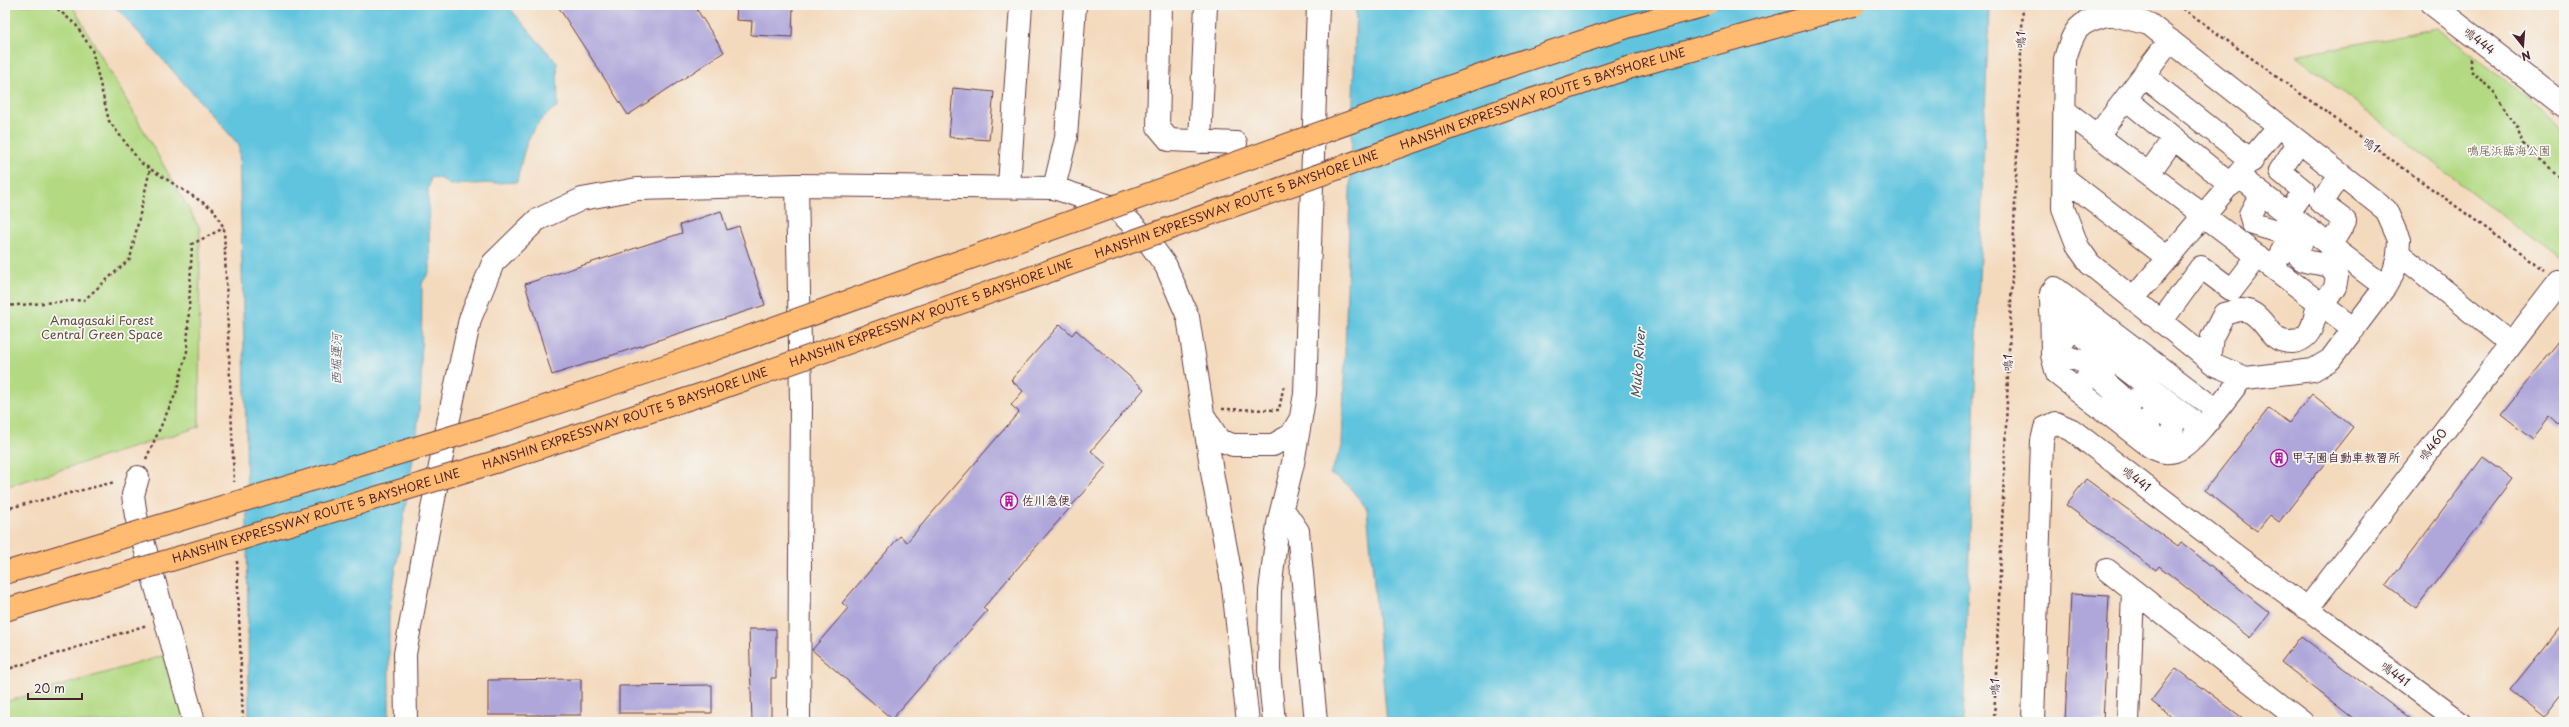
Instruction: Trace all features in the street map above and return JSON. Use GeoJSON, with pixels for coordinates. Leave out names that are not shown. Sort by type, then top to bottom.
{"type":"FeatureCollection","features":[{"type":"Feature","properties":{"kind":"highway"},"geometry":{"type":"LineString","coordinates":[[5,573],[491,425],[713,350],[1505,67],[1627,27],[1706,5]]}},
{"type":"Feature","properties":{"kind":"highway","name":"HANSHIN EXPRESSWAY ROUTE 5 BAYSHORE LINE"},"geometry":{"type":"LineString","coordinates":[[5,610],[495,462],[726,386],[1516,105],[1628,68],[1854,5]]}},
{"type":"Feature","properties":{"kind":"street"},"geometry":{"type":"LineString","coordinates":[[1009,186],[1021,5]]}},
{"type":"Feature","properties":{"kind":"street"},"geometry":{"type":"LineString","coordinates":[[1054,188],[1066,138],[1075,5]]}},
{"type":"Feature","properties":{"kind":"street"},"geometry":{"type":"LineString","coordinates":[[1161,5],[1158,127],[1169,140],[1236,143]]}},
{"type":"Feature","properties":{"kind":"street"},"geometry":{"type":"LineString","coordinates":[[1200,142],[1206,5]]}},
{"type":"Feature","properties":{"kind":"street"},"geometry":{"type":"LineString","coordinates":[[1274,722],[1269,670],[1270,591],[1282,508],[1305,394],[1318,5]]}},
{"type":"Feature","properties":{"kind":"street","name":"鳴444"},"geometry":{"type":"LineString","coordinates":[[2433,5],[2564,106]]}},
{"type":"Feature","properties":{"kind":"street"},"geometry":{"type":"LineString","coordinates":[[2110,14],[2149,24],[2386,210],[2399,240],[2394,271],[2385,287],[2330,360],[2313,370],[2243,377],[2215,365],[2090,264],[2078,247],[2063,208],[2064,110],[2065,59],[2072,36],[2088,19],[2110,14]]}},
{"type":"Feature","properties":{"kind":"street"},"geometry":{"type":"LineString","coordinates":[[2098,135],[2170,40]]}},
{"type":"Feature","properties":{"kind":"street"},"geometry":{"type":"LineString","coordinates":[[2144,76],[2261,194],[2385,287]]}},
{"type":"Feature","properties":{"kind":"street"},"geometry":{"type":"LineString","coordinates":[[2126,99],[2145,124],[2174,138],[2194,163],[2240,174]]}},
{"type":"Feature","properties":{"kind":"street"},"geometry":{"type":"LineString","coordinates":[[2064,110],[2354,328]]}},
{"type":"Feature","properties":{"kind":"street"},"geometry":{"type":"LineString","coordinates":[[2133,299],[2205,216],[2279,126]]}},
{"type":"Feature","properties":{"kind":"street"},"geometry":{"type":"LineString","coordinates":[[2149,173],[2174,138]]}},
{"type":"Feature","properties":{"kind":"street"},"geometry":{"type":"LineString","coordinates":[[2288,214],[2304,190],[2280,171],[2299,142]]}},
{"type":"Feature","properties":{"kind":"street"},"geometry":{"type":"LineString","coordinates":[[2330,246],[2345,222],[2321,203],[2340,174]]}},
{"type":"Feature","properties":{"kind":"street"},"geometry":{"type":"LineString","coordinates":[[2064,177],[2168,258]]}},
{"type":"Feature","properties":{"kind":"street"},"geometry":{"type":"LineString","coordinates":[[797,186],[801,400],[800,722]]}},
{"type":"Feature","properties":{"kind":"street"},"geometry":{"type":"LineString","coordinates":[[406,722],[405,654],[448,418],[470,319],[493,263],[536,220],[582,199],[637,189],[797,186],[1009,186],[1054,188],[1116,208],[1145,237],[1166,266],[1188,317],[1205,416],[1213,478],[1233,587],[1248,722]]}},
{"type":"Feature","properties":{"kind":"street"},"geometry":{"type":"LineString","coordinates":[[2161,322],[2201,267],[2232,290],[2265,261],[2285,246],[2285,237],[2280,232],[2253,224],[2250,214],[2261,194]]}},
{"type":"Feature","properties":{"kind":"street"},"geometry":{"type":"LineString","coordinates":[[2209,360],[2212,337],[2224,314],[2236,310],[2247,310],[2257,316],[2276,338],[2285,342],[2294,342],[2307,336],[2314,324],[2321,303],[2335,287],[2337,277],[2332,268],[2323,264],[2308,264],[2303,261],[2300,256],[2301,242],[2308,230]]}},
{"type":"Feature","properties":{"kind":"street"},"geometry":{"type":"LineString","coordinates":[[2398,253],[2511,344]]}},
{"type":"Feature","properties":{"kind":"street","name":"鳴460"},"geometry":{"type":"LineString","coordinates":[[2307,608],[2511,344],[2562,284]]}},
{"type":"Feature","properties":{"kind":"street"},"geometry":{"type":"LineString","coordinates":[[2183,438],[2173,426],[2169,417],[2159,414],[2137,422],[2107,413],[2057,374],[2053,366],[2051,311],[2051,293],[2055,288],[2216,410]]}},
{"type":"Feature","properties":{"kind":"street"},"geometry":{"type":"LineString","coordinates":[[2051,311],[2193,421],[2197,427],[2183,438]]}},
{"type":"Feature","properties":{"kind":"street"},"geometry":{"type":"LineString","coordinates":[[2073,328],[2062,343],[2061,352],[2068,358],[2083,360],[2090,368],[2089,376],[2078,390]]}},
{"type":"Feature","properties":{"kind":"street"},"geometry":{"type":"LineString","coordinates":[[2107,413],[2120,395],[2100,378],[2113,359]]}},
{"type":"Feature","properties":{"kind":"street"},"geometry":{"type":"LineString","coordinates":[[2137,378],[2150,361]]}},
{"type":"Feature","properties":{"kind":"street"},"geometry":{"type":"LineString","coordinates":[[2137,422],[2151,447],[2163,452],[2174,452],[2183,438],[2216,410],[2243,377]]}},
{"type":"Feature","properties":{"kind":"street"},"geometry":{"type":"LineString","coordinates":[[1205,416],[1219,440],[1233,445],[1273,445],[1291,435],[1301,417]]}},
{"type":"Feature","properties":{"kind":"street","name":"鳴441"},"geometry":{"type":"LineString","coordinates":[[2033,722],[2042,441],[2045,428],[2056,423],[2072,430],[2460,722]]}},
{"type":"Feature","properties":{"kind":"street"},"geometry":{"type":"LineString","coordinates":[[138,477],[133,495],[136,516],[194,722]]}},
{"type":"Feature","properties":{"kind":"street"},"geometry":{"type":"LineString","coordinates":[[1282,508],[1298,531],[1316,722]]}},
{"type":"Feature","properties":{"kind":"street"},"geometry":{"type":"LineString","coordinates":[[2106,570],[2302,722]]}},
{"type":"Feature","properties":{"kind":"street"},"geometry":{"type":"LineString","coordinates":[[2133,591],[2134,718]]}},
{"type":"Feature","properties":{"kind":"path"},"geometry":{"type":"LineString","coordinates":[[53,5],[76,25],[92,50],[109,121],[141,163],[213,209],[224,228],[234,490]]}},
{"type":"Feature","properties":{"kind":"path","name":"鳴1"},"geometry":{"type":"LineString","coordinates":[[1994,722],[2023,5]]}},
{"type":"Feature","properties":{"kind":"path","name":"鳴1"},"geometry":{"type":"LineString","coordinates":[[2178,5],[2562,284]]}},
{"type":"Feature","properties":{"kind":"path"},"geometry":{"type":"LineString","coordinates":[[2473,56],[2469,64],[2471,71],[2494,92],[2517,127],[2523,144],[2547,168],[2564,182]]}},
{"type":"Feature","properties":{"kind":"path"},"geometry":{"type":"LineString","coordinates":[[5,306],[84,300],[130,259],[150,169]]}},
{"type":"Feature","properties":{"kind":"path"},"geometry":{"type":"LineString","coordinates":[[5,509],[138,477],[176,393],[187,351],[192,244],[224,228]]}},
{"type":"Feature","properties":{"kind":"path"},"geometry":{"type":"LineString","coordinates":[[236,554],[243,722]]}},
{"type":"Feature","properties":{"kind":"path"},"geometry":{"type":"LineString","coordinates":[[5,670],[165,619]]}},
{"type":"Feature","properties":{"kind":"green space","name":"Amagasaki Forest Central Green Space"},"geometry":{"type":"Polygon","coordinates":[[[5,5],[72,5],[200,229],[199,427],[5,487],[5,5]]]}},
{"type":"Feature","properties":{"kind":"green space","name":"鳴尾浜臨海公園"},"geometry":{"type":"Polygon","coordinates":[[[2437,28],[2564,125],[2564,264],[2296,56],[2437,28]]]}},
{"type":"Feature","properties":{"kind":"green space"},"geometry":{"type":"Polygon","coordinates":[[[166,655],[190,722],[5,722],[5,702],[166,655]]]}},
{"type":"Feature","properties":{"kind":"water","name":"西堀運河"},"geometry":{"type":"Polygon","coordinates":[[[114,5],[507,5],[557,63],[558,106],[540,122],[528,139],[517,182],[450,185],[442,179],[431,177],[428,190],[430,271],[422,283],[421,388],[417,432],[389,613],[389,722],[249,722],[246,430],[239,145],[114,5]]]}},
{"type":"Feature","properties":{"kind":"water","name":"Muko River"},"geometry":{"type":"Polygon","coordinates":[[[1356,5],[1989,5],[1963,722],[1387,722],[1367,509],[1348,485],[1330,474],[1342,447],[1356,5]]]}},
{"type":"Feature","properties":{"kind":"building"},"geometry":{"type":"Polygon","coordinates":[[[557,5],[694,5],[724,52],[628,115],[557,5]]]}},
{"type":"Feature","properties":{"kind":"building"},"geometry":{"type":"Polygon","coordinates":[[[737,5],[793,5],[792,37],[751,35],[752,21],[736,20],[737,5]]]}},
{"type":"Feature","properties":{"kind":"building"},"geometry":{"type":"Polygon","coordinates":[[[953,88],[994,92],[989,140],[949,137],[953,88]]]}},
{"type":"Feature","properties":{"kind":"building"},"geometry":{"type":"Polygon","coordinates":[[[721,211],[727,230],[739,226],[765,305],[552,375],[525,284],[682,233],[680,225],[721,211]]]}},
{"type":"Feature","properties":{"kind":"building","name":"佐川急便"},"geometry":{"type":"Polygon","coordinates":[[[1060,324],[1072,335],[1076,330],[1144,389],[1091,451],[1107,465],[983,608],[987,611],[892,719],[812,650],[848,608],[842,603],[900,536],[907,542],[1019,412],[1011,405],[1023,391],[1011,380],[1060,324]]]}},
{"type":"Feature","properties":{"kind":"building"},"geometry":{"type":"Polygon","coordinates":[[[2564,336],[2564,418],[2558,425],[2550,418],[2533,439],[2501,414],[2564,336]]]}},
{"type":"Feature","properties":{"kind":"building","name":"甲子園自動車教習所"},"geometry":{"type":"Polygon","coordinates":[[[2312,394],[2353,427],[2279,522],[2270,515],[2257,531],[2205,490],[2269,408],[2289,423],[2312,394]]]}},
{"type":"Feature","properties":{"kind":"building"},"geometry":{"type":"Polygon","coordinates":[[[2483,457],[2513,479],[2416,608],[2386,586],[2483,457]]]}},
{"type":"Feature","properties":{"kind":"building"},"geometry":{"type":"Polygon","coordinates":[[[2086,479],[2178,546],[2181,542],[2270,613],[2250,638],[2159,566],[2156,570],[2066,505],[2086,479]]]}},
{"type":"Feature","properties":{"kind":"building"},"geometry":{"type":"Polygon","coordinates":[[[2071,594],[2109,596],[2103,722],[2065,722],[2071,594]]]}},
{"type":"Feature","properties":{"kind":"building"},"geometry":{"type":"Polygon","coordinates":[[[2564,623],[2564,692],[2544,717],[2510,690],[2564,623]]]}},
{"type":"Feature","properties":{"kind":"building"},"geometry":{"type":"Polygon","coordinates":[[[749,629],[776,629],[776,678],[771,678],[771,722],[752,722],[749,629]]]}},
{"type":"Feature","properties":{"kind":"building"},"geometry":{"type":"Polygon","coordinates":[[[2301,636],[2414,722],[2358,722],[2281,662],[2301,636]]]}},
{"type":"Feature","properties":{"kind":"building"},"geometry":{"type":"Polygon","coordinates":[[[2176,668],[2248,722],[2178,722],[2151,701],[2176,668]]]}},
{"type":"Feature","properties":{"kind":"building"},"geometry":{"type":"Polygon","coordinates":[[[581,679],[581,715],[488,715],[488,680],[581,679]]]}},
{"type":"Feature","properties":{"kind":"building"},"geometry":{"type":"Polygon","coordinates":[[[712,685],[712,713],[619,713],[619,686],[712,685]]]}},
{"type":"Feature","properties":{"kind":"place","name":"甲子園自動車教習所"},"geometry":{"type":"Point","coordinates":[2279,458]}},
{"type":"Feature","properties":{"kind":"place","name":"佐川急便"},"geometry":{"type":"Point","coordinates":[1009,501]}}]}
